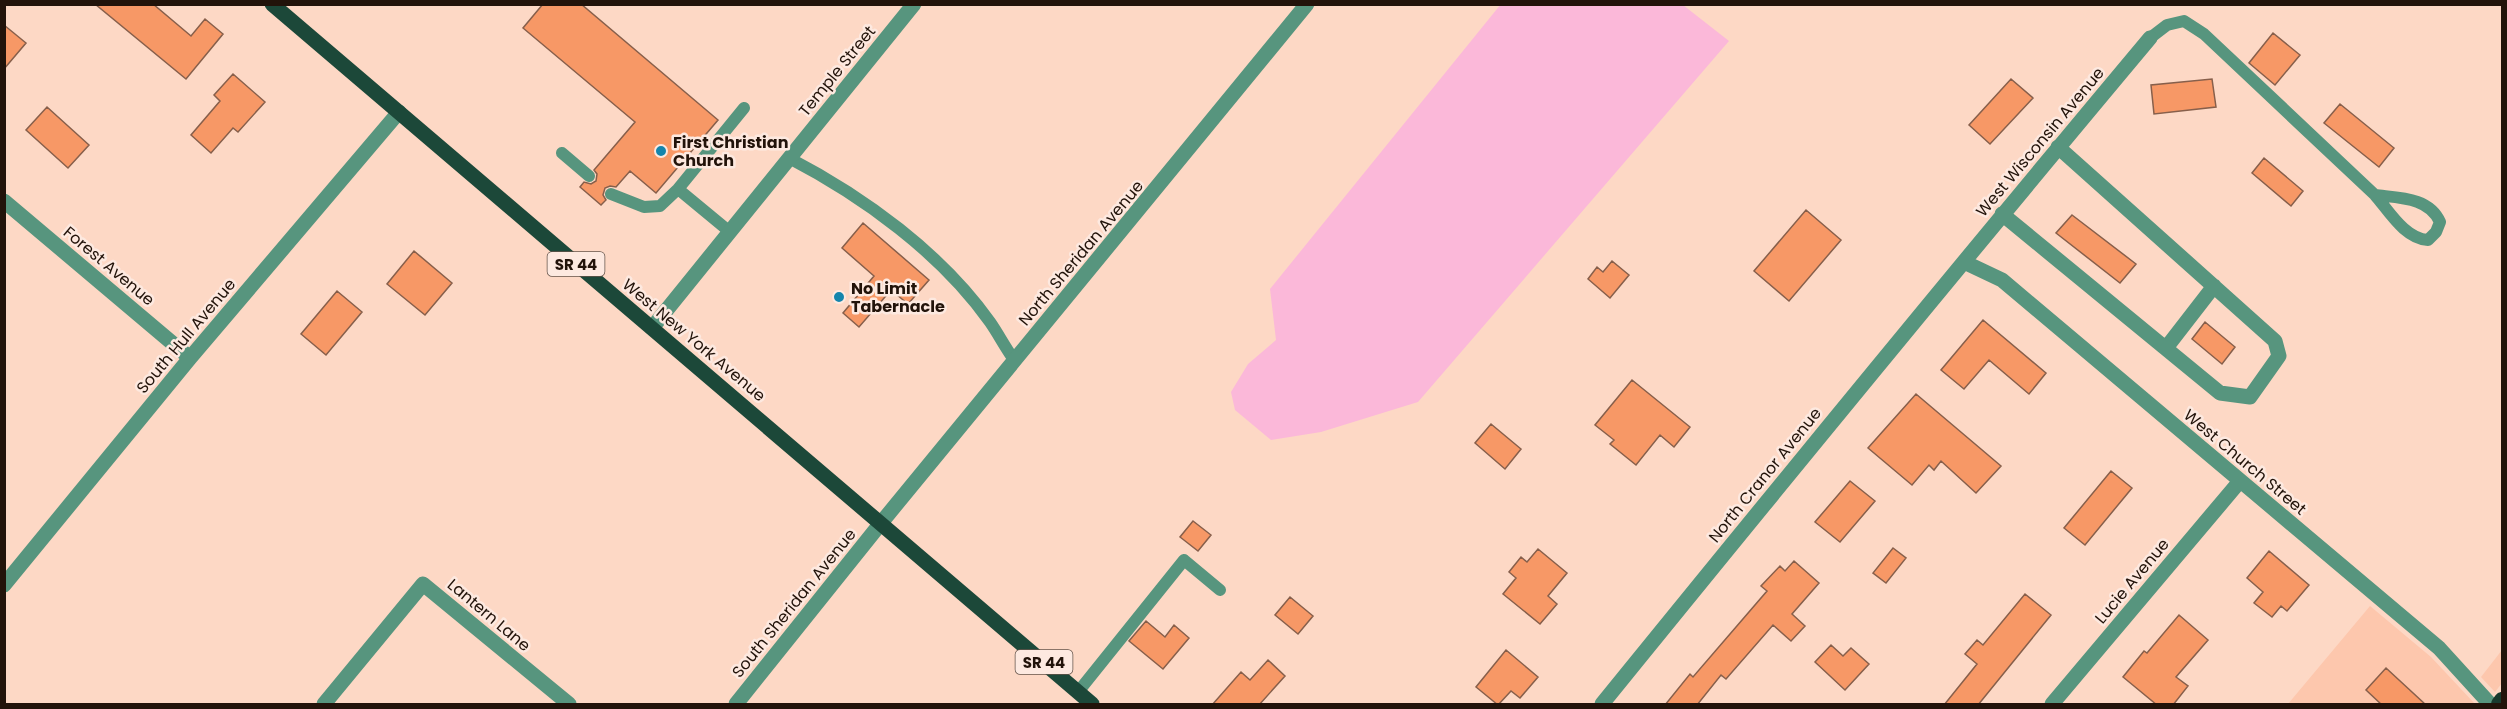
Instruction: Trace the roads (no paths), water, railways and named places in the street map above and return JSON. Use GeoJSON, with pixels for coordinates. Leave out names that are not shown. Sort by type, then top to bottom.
{"type":"FeatureCollection","features":[{"type":"Feature","properties":{"kind":"highway"},"geometry":{"type":"LineString","coordinates":[[2499,705],[2502,700]]}},
{"type":"Feature","properties":{"kind":"main road","name":"West New York Avenue"},"geometry":{"type":"LineString","coordinates":[[272,4],[1092,705]]}},
{"type":"Feature","properties":{"kind":"street","name":"Temple Street"},"geometry":{"type":"LineString","coordinates":[[652,328],[914,4]]}},
{"type":"Feature","properties":{"kind":"street","name":"North Sheridan Avenue"},"geometry":{"type":"LineString","coordinates":[[881,523],[1307,4]]}},
{"type":"Feature","properties":{"kind":"street","name":"West Wisconsin Avenue"},"geometry":{"type":"LineString","coordinates":[[1962,266],[2002,214],[2150,39]]}},
{"type":"Feature","properties":{"kind":"street","name":"South Hull Avenue"},"geometry":{"type":"LineString","coordinates":[[5,583],[190,358],[399,112]]}},
{"type":"Feature","properties":{"kind":"street"},"geometry":{"type":"LineString","coordinates":[[2002,214],[2220,393],[2250,397],[2279,356],[2275,340],[2058,147]]}},
{"type":"Feature","properties":{"kind":"street","name":"Forest Avenue"},"geometry":{"type":"LineString","coordinates":[[4,201],[190,358]]}},
{"type":"Feature","properties":{"kind":"street","name":"West Church Street"},"geometry":{"type":"LineString","coordinates":[[1962,266],[2002,280],[2439,648],[2490,705]]}},
{"type":"Feature","properties":{"kind":"street","name":"North Cranor Avenue"},"geometry":{"type":"LineString","coordinates":[[1602,705],[1875,369],[1962,266]]}},
{"type":"Feature","properties":{"kind":"street"},"geometry":{"type":"LineString","coordinates":[[2166,348],[2214,286]]}},
{"type":"Feature","properties":{"kind":"street","name":"Lucie Avenue"},"geometry":{"type":"LineString","coordinates":[[2052,705],[2240,480]]}},
{"type":"Feature","properties":{"kind":"street","name":"South Sheridan Avenue"},"geometry":{"type":"LineString","coordinates":[[736,705],[881,523]]}},
{"type":"Feature","properties":{"kind":"street","name":"Lantern Lane"},"geometry":{"type":"LineString","coordinates":[[324,705],[423,584],[569,705]]}},
{"type":"Feature","properties":{"kind":"lane"},"geometry":{"type":"LineString","coordinates":[[2150,39],[2167,25],[2184,21],[2204,34],[2375,195],[2408,233],[2419,240],[2428,240],[2436,232],[2440,222],[2435,212],[2426,204],[2375,195]]}},
{"type":"Feature","properties":{"kind":"lane"},"geometry":{"type":"LineString","coordinates":[[611,194],[644,207],[660,206],[678,189],[744,108]]}},
{"type":"Feature","properties":{"kind":"lane"},"geometry":{"type":"LineString","coordinates":[[562,153],[589,176]]}},
{"type":"Feature","properties":{"kind":"lane"},"geometry":{"type":"LineString","coordinates":[[789,158],[827,178],[884,218],[945,270],[990,322],[1015,361]]}},
{"type":"Feature","properties":{"kind":"lane"},"geometry":{"type":"LineString","coordinates":[[678,189],[730,232]]}},
{"type":"Feature","properties":{"kind":"lane"},"geometry":{"type":"LineString","coordinates":[[1078,692],[1185,560],[1220,590]]}},
{"type":"Feature","properties":{"kind":"place","name":"First Christian Church"},"geometry":{"type":"Point","coordinates":[661,151]}},
{"type":"Feature","properties":{"kind":"place","name":"No Limit Tabernacle"},"geometry":{"type":"Point","coordinates":[839,297]}}]}
